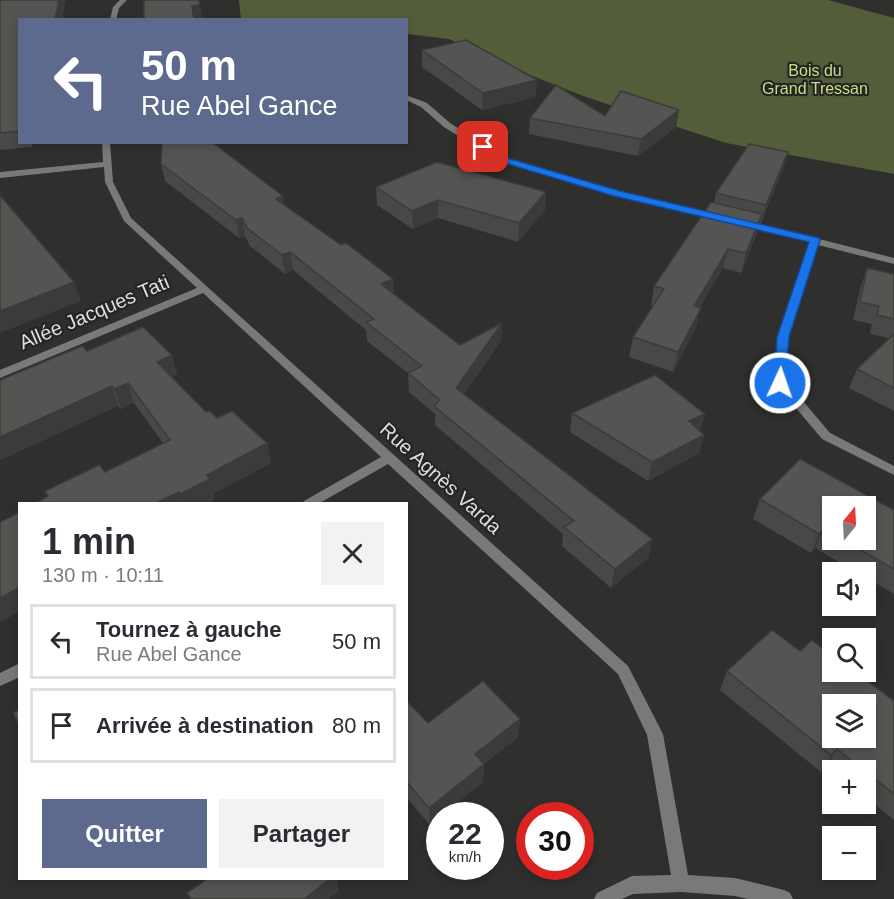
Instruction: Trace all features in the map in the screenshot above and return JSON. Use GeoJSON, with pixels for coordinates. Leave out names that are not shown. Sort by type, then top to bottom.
{"type":"FeatureCollection","features":[{"type":"Feature","properties":{"kind":"street"},"geometry":{"type":"LineString","coordinates":[[113,18],[116,7],[124,0]]}},
{"type":"Feature","properties":{"kind":"street"},"geometry":{"type":"LineString","coordinates":[[408,99],[424,105],[447,125],[501,159],[618,194],[894,261]]}},
{"type":"Feature","properties":{"kind":"street","name":"Rue Agnès Varda"},"geometry":{"type":"LineString","coordinates":[[106,144],[109,182],[126,219],[623,670],[655,734],[681,883]]}},
{"type":"Feature","properties":{"kind":"street"},"geometry":{"type":"LineString","coordinates":[[0,175],[107,164]]}},
{"type":"Feature","properties":{"kind":"street"},"geometry":{"type":"LineString","coordinates":[[815,240],[783,337],[780,383],[826,436],[894,471]]}},
{"type":"Feature","properties":{"kind":"street","name":"Allée Jacques Tati"},"geometry":{"type":"LineString","coordinates":[[0,374],[204,289]]}},
{"type":"Feature","properties":{"kind":"street"},"geometry":{"type":"LineString","coordinates":[[312,502],[389,458]]}},
{"type":"Feature","properties":{"kind":"street"},"geometry":{"type":"LineString","coordinates":[[0,680],[18,670]]}},
{"type":"Feature","properties":{"kind":"street"},"geometry":{"type":"LineString","coordinates":[[603,899],[632,885],[681,883],[735,887],[784,899]]}},
{"type":"Feature","properties":{"kind":"green space","name":"Bois du Grand Tressan"},"geometry":{"type":"Polygon","coordinates":[[[239,0],[828,0],[894,18],[894,174],[726,143],[583,96],[449,39],[408,34],[408,18],[241,18],[239,0]]]}},
{"type":"Feature","properties":{"kind":"building"},"geometry":{"type":"Polygon","coordinates":[[[0,0],[59,0],[55,18],[18,18],[18,131],[0,133],[0,0]]]}},
{"type":"Feature","properties":{"kind":"building"},"geometry":{"type":"Polygon","coordinates":[[[144,0],[199,0],[199,5],[192,6],[194,18],[144,18],[144,0]]]}},
{"type":"Feature","properties":{"kind":"building"},"geometry":{"type":"Polygon","coordinates":[[[466,40],[537,80],[483,93],[422,50],[466,40]]]}},
{"type":"Feature","properties":{"kind":"building"},"geometry":{"type":"Polygon","coordinates":[[[556,85],[605,116],[621,91],[679,110],[641,139],[530,118],[556,85]]]}},
{"type":"Feature","properties":{"kind":"building"},"geometry":{"type":"Polygon","coordinates":[[[162,144],[215,144],[283,196],[276,199],[341,245],[346,243],[393,279],[381,284],[460,345],[502,323],[456,388],[652,539],[615,569],[564,527],[574,521],[434,406],[440,400],[408,373],[422,366],[366,322],[374,319],[290,252],[282,255],[247,228],[242,218],[236,220],[161,164],[162,144]]]}},
{"type":"Feature","properties":{"kind":"building"},"geometry":{"type":"Polygon","coordinates":[[[749,144],[788,152],[766,205],[716,193],[749,144]]]}},
{"type":"Feature","properties":{"kind":"building"},"geometry":{"type":"Polygon","coordinates":[[[437,162],[546,192],[519,223],[438,200],[412,211],[376,187],[437,162]]]}},
{"type":"Feature","properties":{"kind":"building"},"geometry":{"type":"Polygon","coordinates":[[[0,195],[74,282],[0,311],[0,195]]]}},
{"type":"Feature","properties":{"kind":"building"},"geometry":{"type":"Polygon","coordinates":[[[711,202],[762,214],[746,253],[728,249],[694,306],[701,308],[678,352],[633,337],[664,289],[654,286],[711,202]]]}},
{"type":"Feature","properties":{"kind":"building"},"geometry":{"type":"Polygon","coordinates":[[[867,268],[894,274],[894,319],[877,315],[879,306],[860,302],[867,268]]]}},
{"type":"Feature","properties":{"kind":"building"},"geometry":{"type":"Polygon","coordinates":[[[143,327],[172,355],[157,362],[206,412],[210,411],[217,418],[232,411],[267,443],[207,475],[210,479],[158,502],[38,502],[48,496],[45,491],[99,465],[105,472],[170,440],[128,383],[114,389],[112,386],[0,437],[0,380],[82,346],[87,351],[143,327]]]}},
{"type":"Feature","properties":{"kind":"building"},"geometry":{"type":"Polygon","coordinates":[[[894,334],[894,388],[857,369],[894,334]]]}},
{"type":"Feature","properties":{"kind":"building"},"geometry":{"type":"Polygon","coordinates":[[[655,375],[705,414],[689,421],[704,435],[652,462],[572,413],[655,375]]]}},
{"type":"Feature","properties":{"kind":"building"},"geometry":{"type":"Polygon","coordinates":[[[800,459],[868,496],[822,496],[822,531],[819,534],[760,499],[800,459]]]}},
{"type":"Feature","properties":{"kind":"building"},"geometry":{"type":"Polygon","coordinates":[[[876,500],[894,510],[894,569],[861,550],[876,550],[876,500]]]}},
{"type":"Feature","properties":{"kind":"building"},"geometry":{"type":"Polygon","coordinates":[[[18,513],[18,588],[0,598],[0,522],[18,513]]]}},
{"type":"Feature","properties":{"kind":"building"},"geometry":{"type":"Polygon","coordinates":[[[772,630],[800,651],[812,640],[822,648],[822,682],[868,682],[894,701],[894,794],[876,780],[876,760],[851,760],[837,749],[831,755],[822,748],[876,748],[876,694],[822,694],[822,748],[727,671],[772,630]]]}},
{"type":"Feature","properties":{"kind":"building"},"geometry":{"type":"Polygon","coordinates":[[[483,681],[520,719],[475,754],[484,764],[436,802],[426,802],[426,804],[408,783],[408,702],[428,723],[483,681]]]}},
{"type":"Feature","properties":{"kind":"building"},"geometry":{"type":"Polygon","coordinates":[[[18,710],[18,722],[13,713],[18,710]]]}},
{"type":"Feature","properties":{"kind":"building"},"geometry":{"type":"Polygon","coordinates":[[[206,880],[329,880],[304,899],[191,899],[187,893],[206,880]]]}},
{"type":"Feature","properties":{"kind":"route"},"geometry":{"type":"LineString","coordinates":[[483,147],[501,159],[618,194],[815,240],[783,337],[780,383]]}}]}
